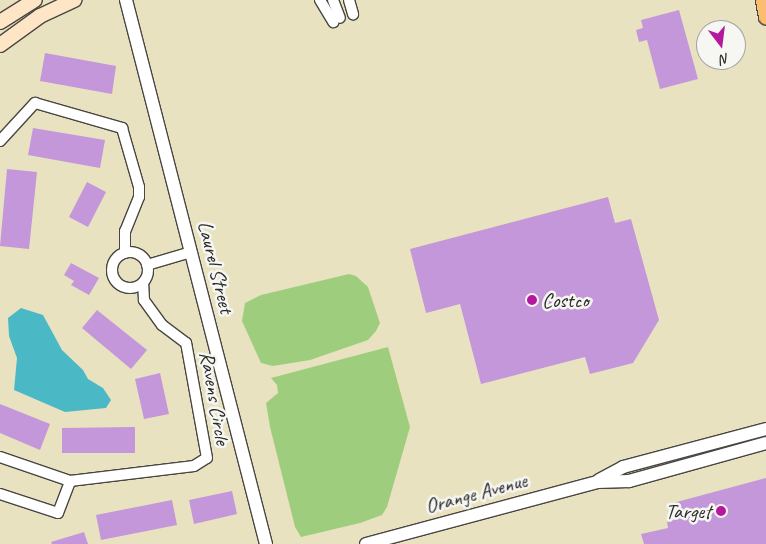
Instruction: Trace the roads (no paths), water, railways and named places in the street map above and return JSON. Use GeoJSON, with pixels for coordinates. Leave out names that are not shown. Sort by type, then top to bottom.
{"type":"FeatureCollection","features":[{"type":"Feature","properties":{"kind":"main road"},"geometry":{"type":"LineString","coordinates":[[0,22],[35,0]]}},
{"type":"Feature","properties":{"kind":"main road"},"geometry":{"type":"LineString","coordinates":[[0,45],[40,16],[75,0]]}},
{"type":"Feature","properties":{"kind":"main road"},"geometry":{"type":"LineString","coordinates":[[763,0],[766,17]]}},
{"type":"Feature","properties":{"kind":"street","name":"Laurel Street"},"geometry":{"type":"LineString","coordinates":[[126,0],[266,544]]}},
{"type":"Feature","properties":{"kind":"street"},"geometry":{"type":"LineString","coordinates":[[320,0],[337,20],[333,0]]}},
{"type":"Feature","properties":{"kind":"street"},"geometry":{"type":"LineString","coordinates":[[349,0],[353,14]]}},
{"type":"Feature","properties":{"kind":"street"},"geometry":{"type":"LineString","coordinates":[[0,141],[35,103],[116,124],[122,128],[139,187],[139,197],[125,231],[125,252],[112,266],[116,283],[134,288],[143,283]]}},
{"type":"Feature","properties":{"kind":"street"},"geometry":{"type":"LineString","coordinates":[[125,252],[134,253],[147,264],[191,252]]}},
{"type":"Feature","properties":{"kind":"street","name":"Ravens Circle"},"geometry":{"type":"LineString","coordinates":[[0,457],[70,480],[194,466],[207,458],[186,343],[162,325],[144,300],[143,283],[148,275],[147,264]]}},
{"type":"Feature","properties":{"kind":"street","name":"Orange Avenue"},"geometry":{"type":"LineString","coordinates":[[597,482],[623,467],[766,429]]}},
{"type":"Feature","properties":{"kind":"street","name":"Orange Avenue"},"geometry":{"type":"LineString","coordinates":[[366,544],[597,482],[629,481],[766,443]]}},
{"type":"Feature","properties":{"kind":"street"},"geometry":{"type":"LineString","coordinates":[[0,494],[58,514],[70,480]]}},
{"type":"Feature","properties":{"kind":"water"},"geometry":{"type":"Polygon","coordinates":[[[21,308],[43,315],[62,350],[83,370],[88,379],[103,388],[111,400],[106,408],[65,412],[14,390],[17,358],[9,336],[8,318],[21,308]]]}},
{"type":"Feature","properties":{"kind":"place","name":"Costco"},"geometry":{"type":"Point","coordinates":[532,300]}},
{"type":"Feature","properties":{"kind":"place","name":"Target"},"geometry":{"type":"Point","coordinates":[721,511]}}]}
